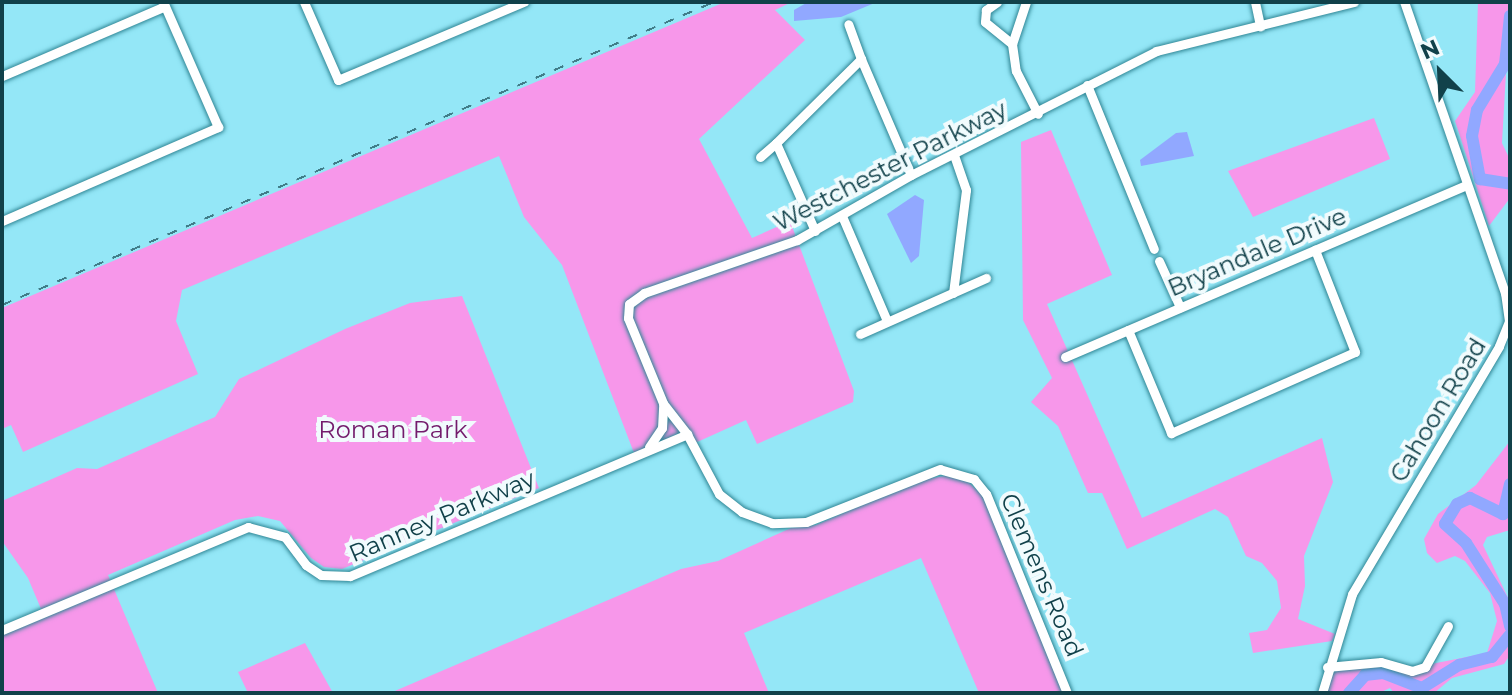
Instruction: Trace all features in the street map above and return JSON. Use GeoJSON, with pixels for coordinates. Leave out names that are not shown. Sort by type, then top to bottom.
{"type":"FeatureCollection","features":[{"type":"Feature","properties":{"kind":"street"},"geometry":{"type":"LineString","coordinates":[[304,2],[338,80],[524,2]]}},
{"type":"Feature","properties":{"kind":"street"},"geometry":{"type":"LineString","coordinates":[[997,2],[986,10],[985,22],[1012,44]]}},
{"type":"Feature","properties":{"kind":"street"},"geometry":{"type":"LineString","coordinates":[[1255,2],[1260,26]]}},
{"type":"Feature","properties":{"kind":"street","name":"Westchester Parkway"},"geometry":{"type":"LineString","coordinates":[[790,524],[755,518],[731,505],[710,482],[687,434],[663,403],[628,318],[631,300],[815,231],[911,175],[1038,114],[1087,85],[1156,51],[1354,2]]}},
{"type":"Feature","properties":{"kind":"street","name":"Cahoon Road"},"geometry":{"type":"LineString","coordinates":[[1322,693],[1327,667],[1352,594],[1507,331],[1505,293],[1404,2]]}},
{"type":"Feature","properties":{"kind":"street"},"geometry":{"type":"LineString","coordinates":[[1023,3],[1012,44],[1016,71],[1038,114]]}},
{"type":"Feature","properties":{"kind":"street"},"geometry":{"type":"LineString","coordinates":[[2,76],[164,4],[218,127],[2,221]]}},
{"type":"Feature","properties":{"kind":"street"},"geometry":{"type":"LineString","coordinates":[[848,24],[911,175]]}},
{"type":"Feature","properties":{"kind":"street"},"geometry":{"type":"LineString","coordinates":[[760,157],[861,59]]}},
{"type":"Feature","properties":{"kind":"street"},"geometry":{"type":"LineString","coordinates":[[1087,85],[1154,249]]}},
{"type":"Feature","properties":{"kind":"street"},"geometry":{"type":"LineString","coordinates":[[776,143],[815,231]]}},
{"type":"Feature","properties":{"kind":"street"},"geometry":{"type":"LineString","coordinates":[[953,293],[966,190],[954,155]]}},
{"type":"Feature","properties":{"kind":"street","name":"Bryandale Drive"},"geometry":{"type":"LineString","coordinates":[[1065,357],[1466,185]]}},
{"type":"Feature","properties":{"kind":"street"},"geometry":{"type":"LineString","coordinates":[[842,216],[887,321]]}},
{"type":"Feature","properties":{"kind":"street"},"geometry":{"type":"LineString","coordinates":[[1128,330],[1171,433],[1355,352],[1315,250]]}},
{"type":"Feature","properties":{"kind":"street"},"geometry":{"type":"LineString","coordinates":[[1159,261],[1180,307]]}},
{"type":"Feature","properties":{"kind":"street"},"geometry":{"type":"LineString","coordinates":[[860,334],[986,278]]}},
{"type":"Feature","properties":{"kind":"street"},"geometry":{"type":"LineString","coordinates":[[644,452],[662,428],[663,403]]}},
{"type":"Feature","properties":{"kind":"street","name":"Ranney Parkway"},"geometry":{"type":"LineString","coordinates":[[2,630],[248,527],[278,532],[321,575],[350,576],[687,434]]}},
{"type":"Feature","properties":{"kind":"street","name":"Clemens Road"},"geometry":{"type":"LineString","coordinates":[[790,524],[821,517],[940,469],[973,478],[986,494],[1067,693]]}},
{"type":"Feature","properties":{"kind":"street"},"geometry":{"type":"LineString","coordinates":[[1327,667],[1381,662],[1412,671],[1425,667],[1448,626]]}},
{"type":"Feature","properties":{"kind":"green space"},"geometry":{"type":"Polygon","coordinates":[[[725,2],[792,2],[775,10],[805,40],[699,139],[752,238],[790,221],[854,391],[853,402],[757,444],[746,420],[695,443],[688,429],[634,453],[562,265],[524,217],[499,156],[182,290],[176,321],[198,374],[23,452],[11,425],[2,429],[2,308],[725,2]]]}},
{"type":"Feature","properties":{"kind":"green space"},"geometry":{"type":"Polygon","coordinates":[[[1478,2],[1510,2],[1502,143],[1510,160],[1510,198],[1489,226],[1455,121],[1475,92],[1478,2]]]}},
{"type":"Feature","properties":{"kind":"green space"},"geometry":{"type":"Polygon","coordinates":[[[1374,118],[1390,159],[1253,217],[1228,171],[1374,118]]]}},
{"type":"Feature","properties":{"kind":"green space"},"geometry":{"type":"Polygon","coordinates":[[[1051,130],[1112,275],[1047,304],[1142,518],[1322,438],[1333,482],[1304,556],[1305,586],[1298,619],[1335,634],[1332,641],[1253,653],[1249,633],[1267,630],[1281,608],[1277,581],[1262,563],[1246,556],[1228,517],[1215,509],[1127,549],[1102,493],[1088,493],[1058,426],[1031,402],[1052,378],[1023,320],[1021,142],[1051,130]]]}},
{"type":"Feature","properties":{"kind":"green space","name":"Roman Park"},"geometry":{"type":"Polygon","coordinates":[[[462,296],[539,488],[342,569],[324,567],[311,558],[280,521],[258,516],[235,520],[108,575],[158,693],[2,693],[2,635],[44,616],[28,578],[2,541],[2,501],[77,468],[97,469],[215,417],[239,379],[345,329],[410,303],[462,296]]]}},
{"type":"Feature","properties":{"kind":"green space"},"geometry":{"type":"Polygon","coordinates":[[[1510,441],[1510,530],[1487,537],[1483,545],[1510,602],[1510,655],[1504,664],[1452,678],[1434,693],[1394,693],[1390,688],[1379,693],[1320,693],[1326,665],[1411,668],[1487,653],[1497,621],[1490,593],[1465,561],[1455,556],[1437,563],[1427,553],[1424,539],[1438,514],[1476,485],[1510,441]]]}},
{"type":"Feature","properties":{"kind":"green space"},"geometry":{"type":"Polygon","coordinates":[[[951,475],[963,477],[983,496],[1063,693],[979,693],[921,558],[744,633],[769,693],[390,693],[681,569],[718,561],[791,528],[816,525],[919,480],[951,475]]]}},
{"type":"Feature","properties":{"kind":"green space"},"geometry":{"type":"Polygon","coordinates":[[[305,643],[333,693],[248,693],[238,672],[305,643]]]}},
{"type":"Feature","properties":{"kind":"water"},"geometry":{"type":"Polygon","coordinates":[[[808,2],[877,2],[841,17],[794,21],[794,10],[808,2]]]}},
{"type":"Feature","properties":{"kind":"water"},"geometry":{"type":"Polygon","coordinates":[[[1187,132],[1194,156],[1141,166],[1140,160],[1176,133],[1187,132]]]}},
{"type":"Feature","properties":{"kind":"water"},"geometry":{"type":"Polygon","coordinates":[[[915,195],[924,200],[919,256],[911,263],[887,214],[915,195]]]}},
{"type":"Feature","properties":{"kind":"waterway"},"geometry":{"type":"LineString","coordinates":[[1510,16],[1505,64],[1477,110],[1472,136],[1480,179],[1510,184]]}},
{"type":"Feature","properties":{"kind":"waterway"},"geometry":{"type":"LineString","coordinates":[[1510,484],[1503,514],[1470,498],[1457,504],[1445,524],[1466,543],[1505,604],[1510,626]]}},
{"type":"Feature","properties":{"kind":"waterway"},"geometry":{"type":"LineString","coordinates":[[1349,693],[1365,675],[1383,673],[1422,688],[1459,665],[1492,657],[1510,635]]}},
{"type":"Feature","properties":{"kind":"railway"},"geometry":{"type":"LineString","coordinates":[[2,305],[714,2]]}}]}
